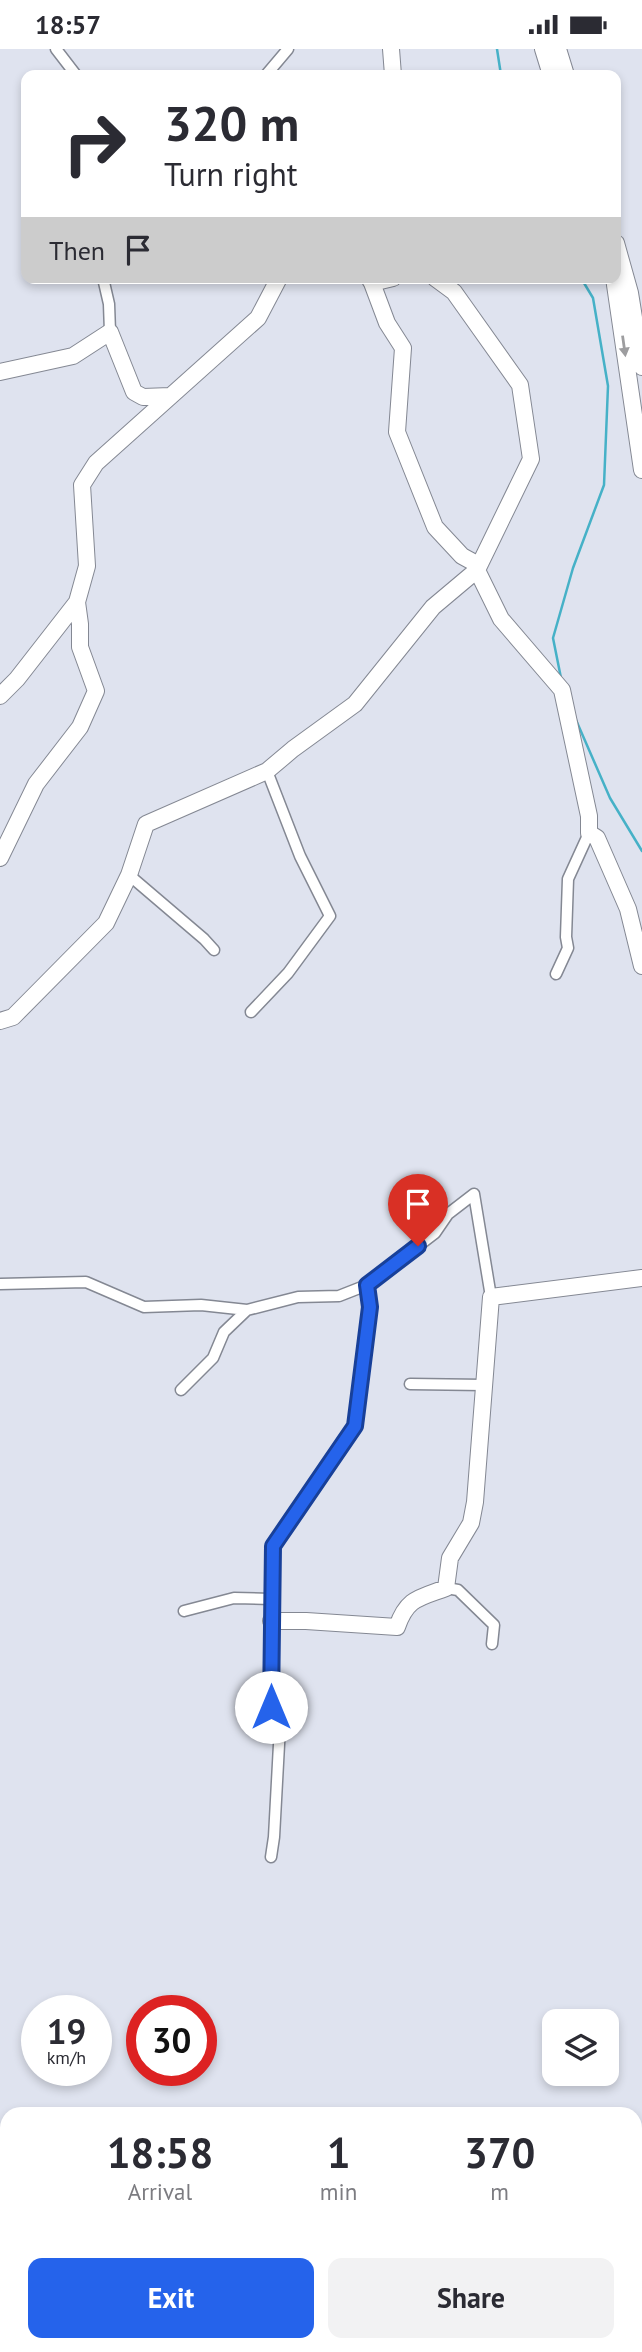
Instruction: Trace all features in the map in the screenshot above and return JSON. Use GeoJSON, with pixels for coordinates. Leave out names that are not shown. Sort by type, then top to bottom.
{"type":"FeatureCollection","features":[{"type":"Feature","properties":{"kind":"street"},"geometry":{"type":"LineString","coordinates":[[56,49],[72,70]]}},
{"type":"Feature","properties":{"kind":"street"},"geometry":{"type":"LineString","coordinates":[[270,70],[288,49]]}},
{"type":"Feature","properties":{"kind":"street"},"geometry":{"type":"LineString","coordinates":[[391,49],[393,70]]}},
{"type":"Feature","properties":{"kind":"street"},"geometry":{"type":"LineString","coordinates":[[543,49],[549,70]]}},
{"type":"Feature","properties":{"kind":"street"},"geometry":{"type":"LineString","coordinates":[[558,49],[564,70]]}},
{"type":"Feature","properties":{"kind":"street"},"geometry":{"type":"LineString","coordinates":[[621,261],[630,293],[642,367]]}},
{"type":"Feature","properties":{"kind":"street"},"geometry":{"type":"LineString","coordinates":[[104,284],[109,304],[110,332],[134,392],[143,397],[170,397]]}},
{"type":"Feature","properties":{"kind":"street"},"geometry":{"type":"LineString","coordinates":[[0,696],[17,679],[76,602],[87,566],[82,485],[96,463],[258,318],[276,284]]}},
{"type":"Feature","properties":{"kind":"street"},"geometry":{"type":"LineString","coordinates":[[372,284],[387,323],[402,348],[397,432],[435,527],[462,556],[473,562],[501,619],[562,690],[586,804],[589,833],[568,879],[568,948],[556,974]]}},
{"type":"Feature","properties":{"kind":"street"},"geometry":{"type":"LineString","coordinates":[[0,1021],[13,1017],[106,923],[129,875],[146,824],[267,771],[355,704],[433,607],[477,570],[531,459],[520,385],[454,292],[443,284]]}},
{"type":"Feature","properties":{"kind":"street"},"geometry":{"type":"LineString","coordinates":[[615,284],[642,470]]}},
{"type":"Feature","properties":{"kind":"street"},"geometry":{"type":"LineString","coordinates":[[0,372],[73,356],[110,332]]}},
{"type":"Feature","properties":{"kind":"street"},"geometry":{"type":"LineString","coordinates":[[0,858],[36,784],[80,727],[96,691],[80,647],[76,602]]}},
{"type":"Feature","properties":{"kind":"street"},"geometry":{"type":"LineString","coordinates":[[251,1012],[289,973],[330,916],[300,856],[267,771]]}},
{"type":"Feature","properties":{"kind":"street"},"geometry":{"type":"LineString","coordinates":[[589,833],[597,838],[628,909],[642,966]]}},
{"type":"Feature","properties":{"kind":"street"},"geometry":{"type":"LineString","coordinates":[[129,875],[214,950]]}},
{"type":"Feature","properties":{"kind":"street"},"geometry":{"type":"LineString","coordinates":[[0,1285],[86,1282],[144,1307],[201,1305],[247,1310],[298,1297],[339,1296],[367,1285],[435,1233],[448,1214],[474,1194],[491,1297],[475,1502],[471,1523],[450,1558],[446,1588]]}},
{"type":"Feature","properties":{"kind":"street"},"geometry":{"type":"LineString","coordinates":[[491,1297],[642,1278]]}},
{"type":"Feature","properties":{"kind":"street"},"geometry":{"type":"LineString","coordinates":[[271,1857],[280,1726],[271,1707],[273,1546],[355,1426],[370,1307],[367,1285]]}},
{"type":"Feature","properties":{"kind":"street"},"geometry":{"type":"LineString","coordinates":[[181,1390],[214,1357],[224,1332],[247,1310]]}},
{"type":"Feature","properties":{"kind":"street"},"geometry":{"type":"LineString","coordinates":[[410,1384],[484,1385]]}},
{"type":"Feature","properties":{"kind":"street"},"geometry":{"type":"LineString","coordinates":[[271,1621],[397,1627],[402,1611],[410,1601],[446,1588],[458,1590],[495,1625],[492,1644]]}},
{"type":"Feature","properties":{"kind":"street"},"geometry":{"type":"LineString","coordinates":[[184,1611],[234,1598],[271,1599]]}},
{"type":"Feature","properties":{"kind":"waterway"},"geometry":{"type":"LineString","coordinates":[[497,49],[500,70]]}},
{"type":"Feature","properties":{"kind":"waterway"},"geometry":{"type":"LineString","coordinates":[[561,678],[553,638],[573,568],[604,485],[608,386],[593,298],[585,284]]}},
{"type":"Feature","properties":{"kind":"waterway"},"geometry":{"type":"LineString","coordinates":[[576,720],[610,798],[642,851]]}},
{"type":"Feature","properties":{"kind":"route"},"geometry":{"type":"LineString","coordinates":[[271,1707],[273,1546],[355,1426],[370,1307],[367,1285],[418,1246]]}}]}
